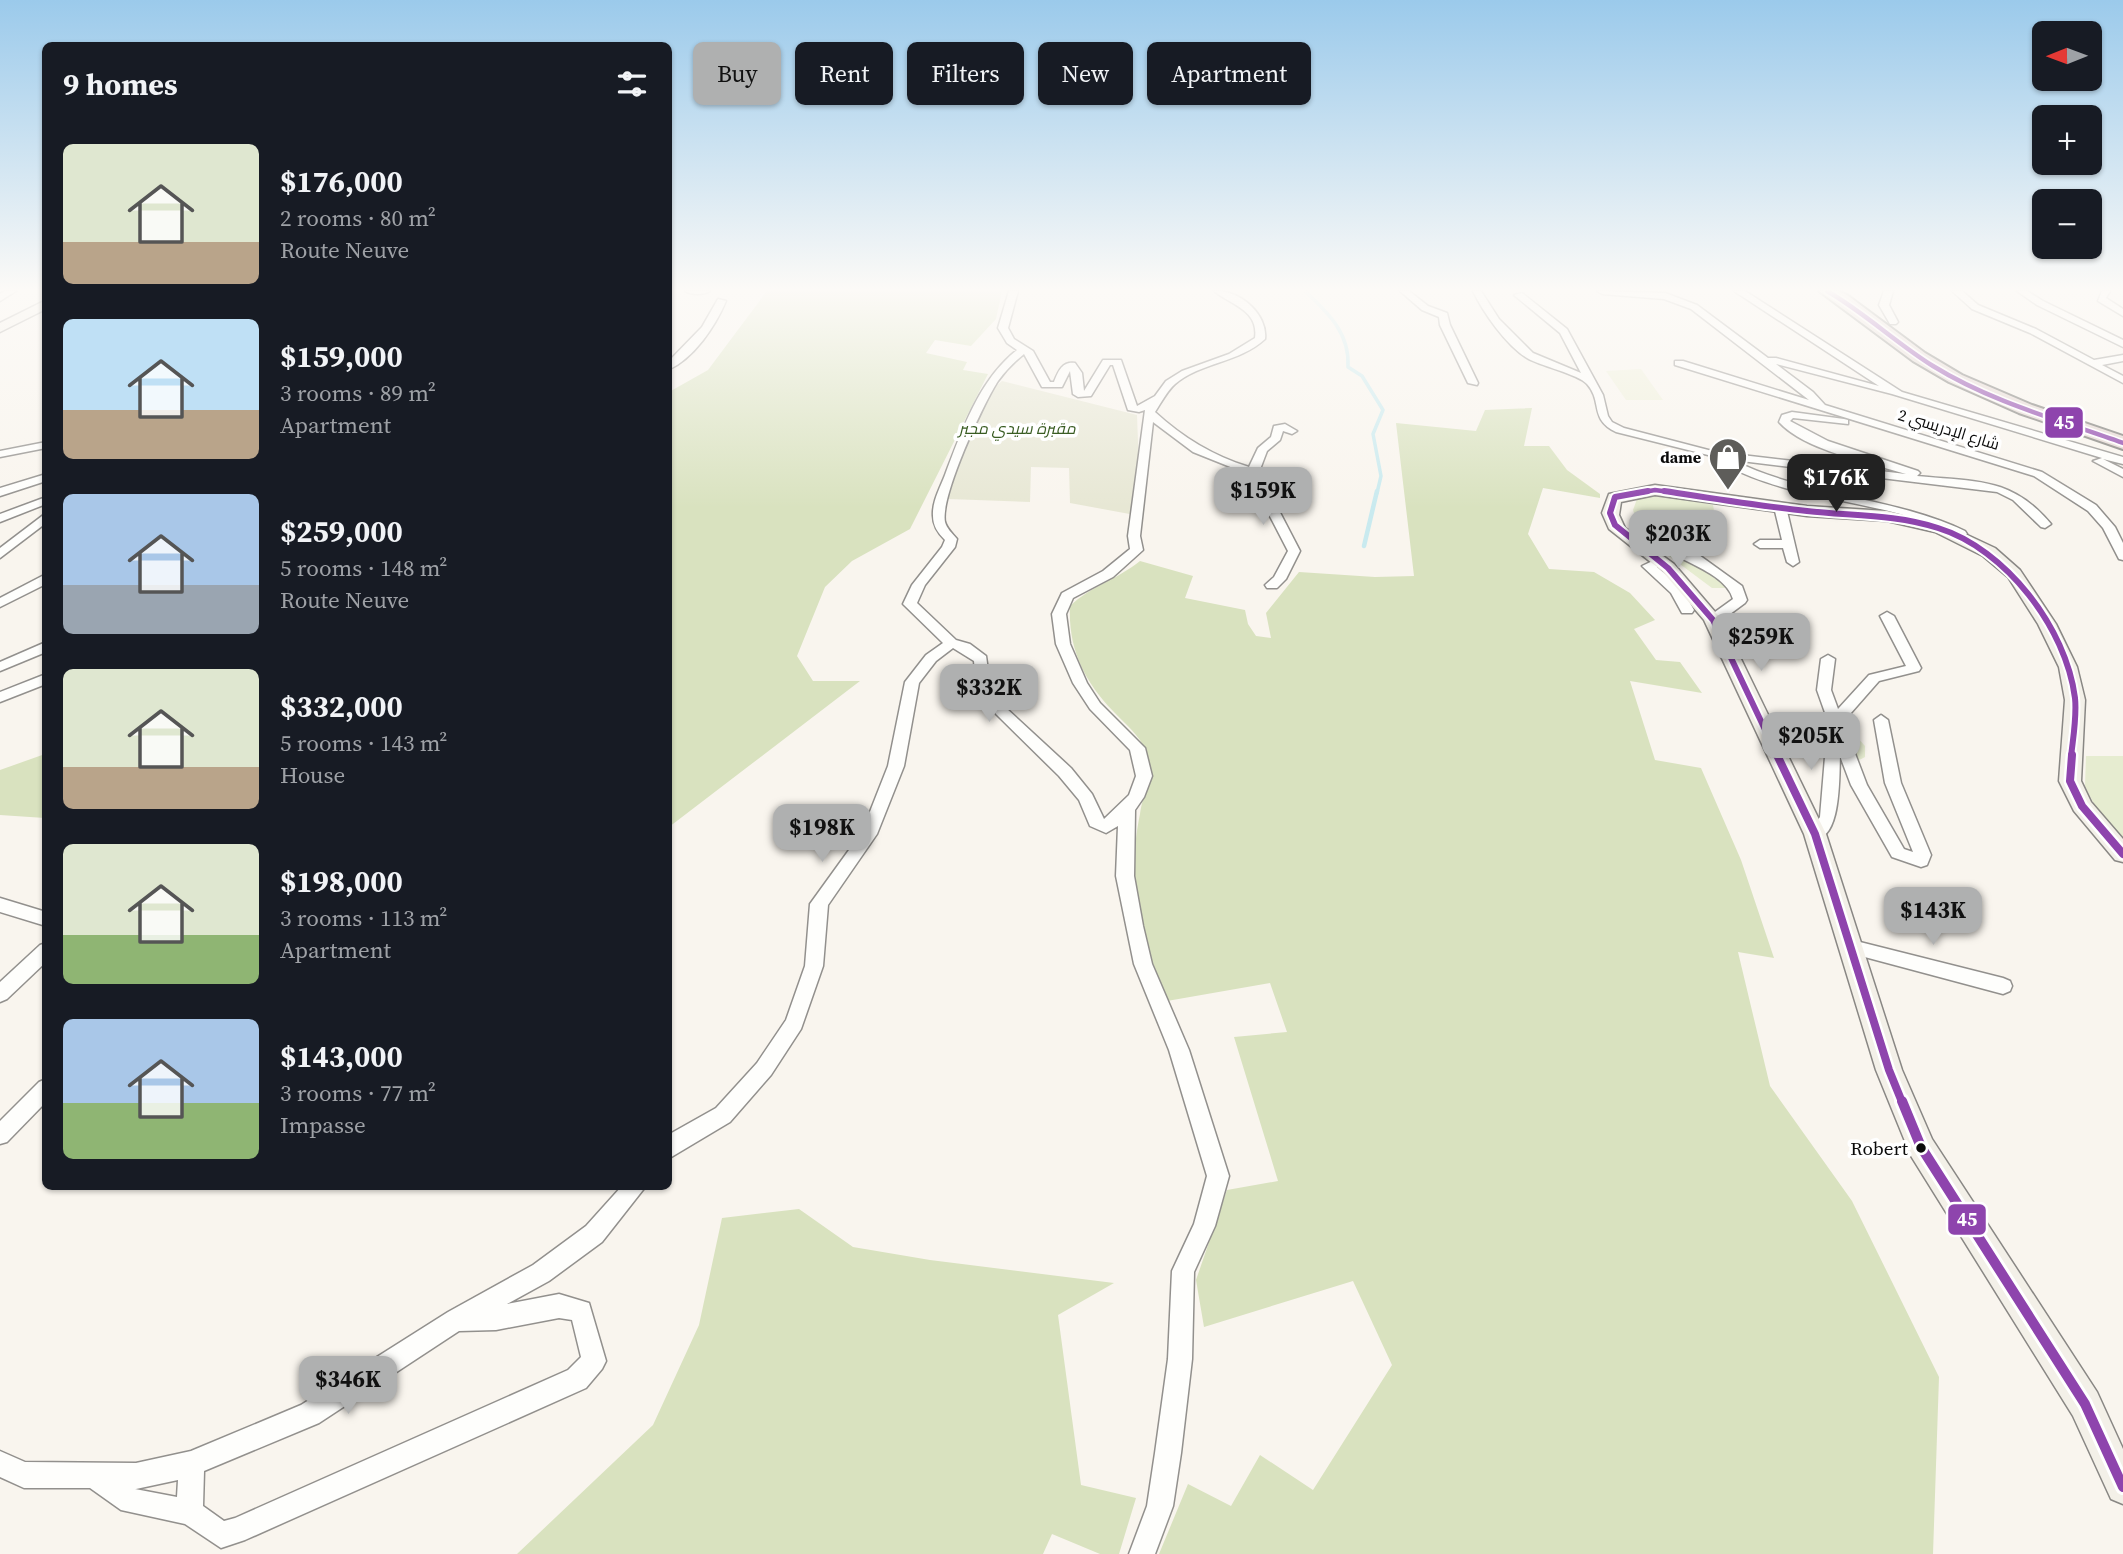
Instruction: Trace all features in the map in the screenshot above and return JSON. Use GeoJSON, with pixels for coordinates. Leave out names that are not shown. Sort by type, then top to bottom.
{"type":"FeatureCollection","features":[{"type":"Feature","properties":{"kind":"highway"},"geometry":{"type":"LineString","coordinates":[[1932,364],[1990,394],[2123,443]]}},
{"type":"Feature","properties":{"kind":"highway"},"geometry":{"type":"LineString","coordinates":[[1947,364],[1987,384],[2123,435]]}},
{"type":"Feature","properties":{"kind":"main road"},"geometry":{"type":"LineString","coordinates":[[2123,854],[2082,806],[2070,781],[2075,700],[2067,667],[2047,624],[2014,574],[1973,542],[1940,528],[1887,516],[1780,507],[1682,492],[1655,491],[1615,497],[1611,506],[1611,519],[1629,540],[1661,561],[1713,620],[1815,834],[1889,1070],[1922,1147],[1954,1203],[2010,1284],[2085,1404],[2123,1487]]}},
{"type":"Feature","properties":{"kind":"street"},"geometry":{"type":"LineString","coordinates":[[1007,364],[984,398],[939,507],[938,522],[940,530],[951,539],[949,549],[928,569],[912,595],[910,604],[951,643],[965,647],[981,659],[983,685],[1001,711],[1065,772],[1086,798],[1096,822],[1106,827],[1127,809],[1136,797],[1144,776],[1137,748],[1095,706],[1080,683],[1063,644],[1059,614],[1068,596],[1108,574],[1137,550],[1134,536],[1149,412],[1170,383],[1186,373],[1212,364]]}},
{"type":"Feature","properties":{"kind":"street"},"geometry":{"type":"LineString","coordinates":[[1038,364],[1049,386],[1058,386],[1063,372],[1071,365],[1077,373],[1078,394],[1087,394],[1106,364]]}},
{"type":"Feature","properties":{"kind":"street"},"geometry":{"type":"LineString","coordinates":[[1117,364],[1132,408],[1141,408],[1161,396]]}},
{"type":"Feature","properties":{"kind":"street"},"geometry":{"type":"LineString","coordinates":[[1464,364],[1473,383]]}},
{"type":"Feature","properties":{"kind":"street"},"geometry":{"type":"LineString","coordinates":[[1550,364],[1591,380]]}},
{"type":"Feature","properties":{"kind":"street"},"geometry":{"type":"LineString","coordinates":[[1582,364],[1608,424],[1646,439],[1716,455],[1775,464],[2000,489],[2017,497],[2045,524]]}},
{"type":"Feature","properties":{"kind":"street"},"geometry":{"type":"LineString","coordinates":[[1681,364],[1821,407]]}},
{"type":"Feature","properties":{"kind":"street","name":"شارع الإدريسي 2"},"geometry":{"type":"LineString","coordinates":[[1769,364],[1809,394],[1821,407],[2038,474],[2068,490],[2092,508],[2109,527],[2123,556]]}},
{"type":"Feature","properties":{"kind":"street"},"geometry":{"type":"LineString","coordinates":[[1783,364],[1898,394],[2123,461]]}},
{"type":"Feature","properties":{"kind":"street"},"geometry":{"type":"LineString","coordinates":[[1851,364],[1898,394]]}},
{"type":"Feature","properties":{"kind":"street"},"geometry":{"type":"LineString","coordinates":[[2095,364],[2123,380]]}},
{"type":"Feature","properties":{"kind":"street"},"geometry":{"type":"LineString","coordinates":[[1149,412],[1173,434],[1211,458],[1253,472],[1294,551],[1279,579],[1272,585]]}},
{"type":"Feature","properties":{"kind":"street"},"geometry":{"type":"LineString","coordinates":[[1896,429],[1795,415],[1786,417],[1784,422],[1790,428],[1813,438],[1936,481]]}},
{"type":"Feature","properties":{"kind":"street"},"geometry":{"type":"LineString","coordinates":[[1253,472],[1262,450],[1276,438],[1278,428],[1285,427],[1292,431]]}},
{"type":"Feature","properties":{"kind":"street"},"geometry":{"type":"LineString","coordinates":[[2062,444],[2123,474]]}},
{"type":"Feature","properties":{"kind":"street"},"geometry":{"type":"LineString","coordinates":[[0,454],[42,446]]}},
{"type":"Feature","properties":{"kind":"street"},"geometry":{"type":"LineString","coordinates":[[1716,455],[1774,484],[1917,513],[1973,542]]}},
{"type":"Feature","properties":{"kind":"street"},"geometry":{"type":"LineString","coordinates":[[0,492],[42,478]]}},
{"type":"Feature","properties":{"kind":"street"},"geometry":{"type":"LineString","coordinates":[[0,518],[42,505]]}},
{"type":"Feature","properties":{"kind":"street"},"geometry":{"type":"LineString","coordinates":[[1780,507],[1786,544],[1793,562]]}},
{"type":"Feature","properties":{"kind":"street"},"geometry":{"type":"LineString","coordinates":[[0,554],[42,520]]}},
{"type":"Feature","properties":{"kind":"street"},"geometry":{"type":"LineString","coordinates":[[1653,529],[1653,536],[1660,543],[1695,558],[1737,589],[1740,600],[1713,620]]}},
{"type":"Feature","properties":{"kind":"street"},"geometry":{"type":"LineString","coordinates":[[1760,544],[1786,544]]}},
{"type":"Feature","properties":{"kind":"street"},"geometry":{"type":"LineString","coordinates":[[1661,561],[1648,566],[1676,591],[1688,610]]}},
{"type":"Feature","properties":{"kind":"street"},"geometry":{"type":"LineString","coordinates":[[0,603],[42,580]]}},
{"type":"Feature","properties":{"kind":"street"},"geometry":{"type":"LineString","coordinates":[[1815,834],[1828,819],[1835,721],[1874,678],[1914,668],[1888,616]]}},
{"type":"Feature","properties":{"kind":"street"},"geometry":{"type":"LineString","coordinates":[[672,1145],[723,1115],[764,1069],[794,1023],[814,966],[819,904],[869,834],[896,766],[912,682],[931,658],[951,643]]}},
{"type":"Feature","properties":{"kind":"street"},"geometry":{"type":"LineString","coordinates":[[0,667],[42,648]]}},
{"type":"Feature","properties":{"kind":"street"},"geometry":{"type":"LineString","coordinates":[[1828,659],[1824,690],[1859,785],[1898,853],[1921,861],[1923,855],[1894,783],[1881,720]]}},
{"type":"Feature","properties":{"kind":"street"},"geometry":{"type":"LineString","coordinates":[[0,697],[42,680]]}},
{"type":"Feature","properties":{"kind":"street"},"geometry":{"type":"LineString","coordinates":[[1127,809],[1125,876],[1143,964],[1179,1050],[1218,1176],[1204,1226],[1183,1271],[1180,1359],[1168,1453],[1160,1506],[1142,1554]]}},
{"type":"Feature","properties":{"kind":"street"},"geometry":{"type":"LineString","coordinates":[[0,905],[42,918]]}},
{"type":"Feature","properties":{"kind":"street"},"geometry":{"type":"LineString","coordinates":[[1852,947],[2003,986]]}},
{"type":"Feature","properties":{"kind":"street"},"geometry":{"type":"LineString","coordinates":[[0,994],[42,954]]}},
{"type":"Feature","properties":{"kind":"street"},"geometry":{"type":"LineString","coordinates":[[0,1135],[42,1092]]}},
{"type":"Feature","properties":{"kind":"street"},"geometry":{"type":"LineString","coordinates":[[0,1464],[24,1475],[136,1476],[191,1464],[310,1414],[456,1320],[541,1273],[594,1234],[632,1190]]}},
{"type":"Feature","properties":{"kind":"street"},"geometry":{"type":"LineString","coordinates":[[93,1475],[130,1501],[190,1512],[221,1535],[236,1531],[577,1379],[594,1361],[581,1311],[559,1306],[496,1318],[456,1320]]}},
{"type":"Feature","properties":{"kind":"street"},"geometry":{"type":"LineString","coordinates":[[2085,1404],[2123,1455]]}},
{"type":"Feature","properties":{"kind":"street"},"geometry":{"type":"LineString","coordinates":[[190,1512],[191,1464]]}},
{"type":"Feature","properties":{"kind":"green space"},"geometry":{"type":"Polygon","coordinates":[[[713,364],[966,364],[963,370],[988,374],[910,529],[852,561],[825,587],[797,656],[813,681],[860,681],[672,825],[672,390],[708,370],[713,364]]]}},
{"type":"Feature","properties":{"kind":"green space"},"geometry":{"type":"Polygon","coordinates":[[[1641,369],[1663,400],[1626,400],[1606,371],[1641,369]]]}},
{"type":"Feature","properties":{"kind":"green space","name":"مقبرة سيدي مجبر"},"geometry":{"type":"Polygon","coordinates":[[[1002,381],[1137,415],[1139,469],[1135,515],[1070,503],[1069,468],[1031,467],[1030,502],[948,499],[976,419],[983,404],[1002,381]]]}},
{"type":"Feature","properties":{"kind":"green space"},"geometry":{"type":"Polygon","coordinates":[[[1532,408],[1524,446],[1549,446],[1567,470],[1600,494],[1600,498],[1543,488],[1528,534],[1549,569],[1594,572],[1630,593],[1655,620],[1634,629],[1656,660],[1680,662],[1702,693],[1630,681],[1655,760],[1701,768],[1741,860],[1774,958],[1738,952],[1770,1086],[1852,1201],[1939,1377],[1933,1554],[1159,1554],[1188,1484],[1231,1506],[1260,1455],[1313,1490],[1392,1365],[1353,1281],[1204,1327],[1196,1280],[1227,1190],[1278,1181],[1234,1037],[1287,1032],[1270,983],[1167,1001],[1145,938],[1135,889],[1136,836],[1149,778],[1146,752],[1136,735],[1103,700],[1086,676],[1075,650],[1070,606],[1140,561],[1193,576],[1185,598],[1245,610],[1248,624],[1256,636],[1271,638],[1266,613],[1299,572],[1375,577],[1414,576],[1396,423],[1476,431],[1485,410],[1532,408]]]}},
{"type":"Feature","properties":{"kind":"green space"},"geometry":{"type":"Polygon","coordinates":[[[1662,495],[1713,505],[1718,534],[1647,517],[1650,537],[1693,561],[1731,588],[1712,588],[1649,541],[1639,529],[1633,510],[1637,499],[1662,495]]]}},
{"type":"Feature","properties":{"kind":"green space"},"geometry":{"type":"Polygon","coordinates":[[[1839,729],[1856,737],[1865,746],[1865,757],[1843,761],[1827,756],[1811,739],[1814,730],[1839,729]]]}},
{"type":"Feature","properties":{"kind":"green space"},"geometry":{"type":"Polygon","coordinates":[[[42,755],[42,818],[0,815],[0,770],[42,755]]]}},
{"type":"Feature","properties":{"kind":"green space"},"geometry":{"type":"Polygon","coordinates":[[[2086,756],[2123,756],[2123,841],[2095,806],[2085,786],[2086,756]]]}},
{"type":"Feature","properties":{"kind":"green space"},"geometry":{"type":"Polygon","coordinates":[[[799,1209],[853,1247],[930,1260],[1114,1283],[1058,1315],[1081,1485],[1136,1498],[1119,1554],[1100,1554],[1052,1534],[1043,1554],[517,1554],[653,1425],[699,1325],[722,1218],[799,1209]]]}},
{"type":"Feature","properties":{"kind":"waterway"},"geometry":{"type":"LineString","coordinates":[[1348,364],[1348,367],[1362,376],[1383,410],[1373,434],[1381,476],[1377,493]]}},
{"type":"Feature","properties":{"kind":"waterway"},"geometry":{"type":"LineString","coordinates":[[1364,546],[1377,491]]}},
{"type":"Feature","properties":{"kind":"transit line","name":"45"},"geometry":{"type":"LineString","coordinates":[[1929,364],[1978,390],[2123,443]]}},
{"type":"Feature","properties":{"kind":"transit line","name":"45"},"geometry":{"type":"LineString","coordinates":[[2123,854],[2082,806],[2070,781],[2075,700],[2068,667],[2047,624],[2014,574],[1989,552],[1940,528],[1887,516],[1807,511],[1655,490],[1615,497],[1610,513],[1615,525],[1668,568],[1713,620],[1815,834],[1889,1070],[1921,1147],[2085,1404],[2123,1487]]}},
{"type":"Feature","properties":{"kind":"place","name":"dame"},"geometry":{"type":"Point","coordinates":[1728,491]}},
{"type":"Feature","properties":{"kind":"place","name":"Robert"},"geometry":{"type":"Point","coordinates":[1921,1148]}}]}
